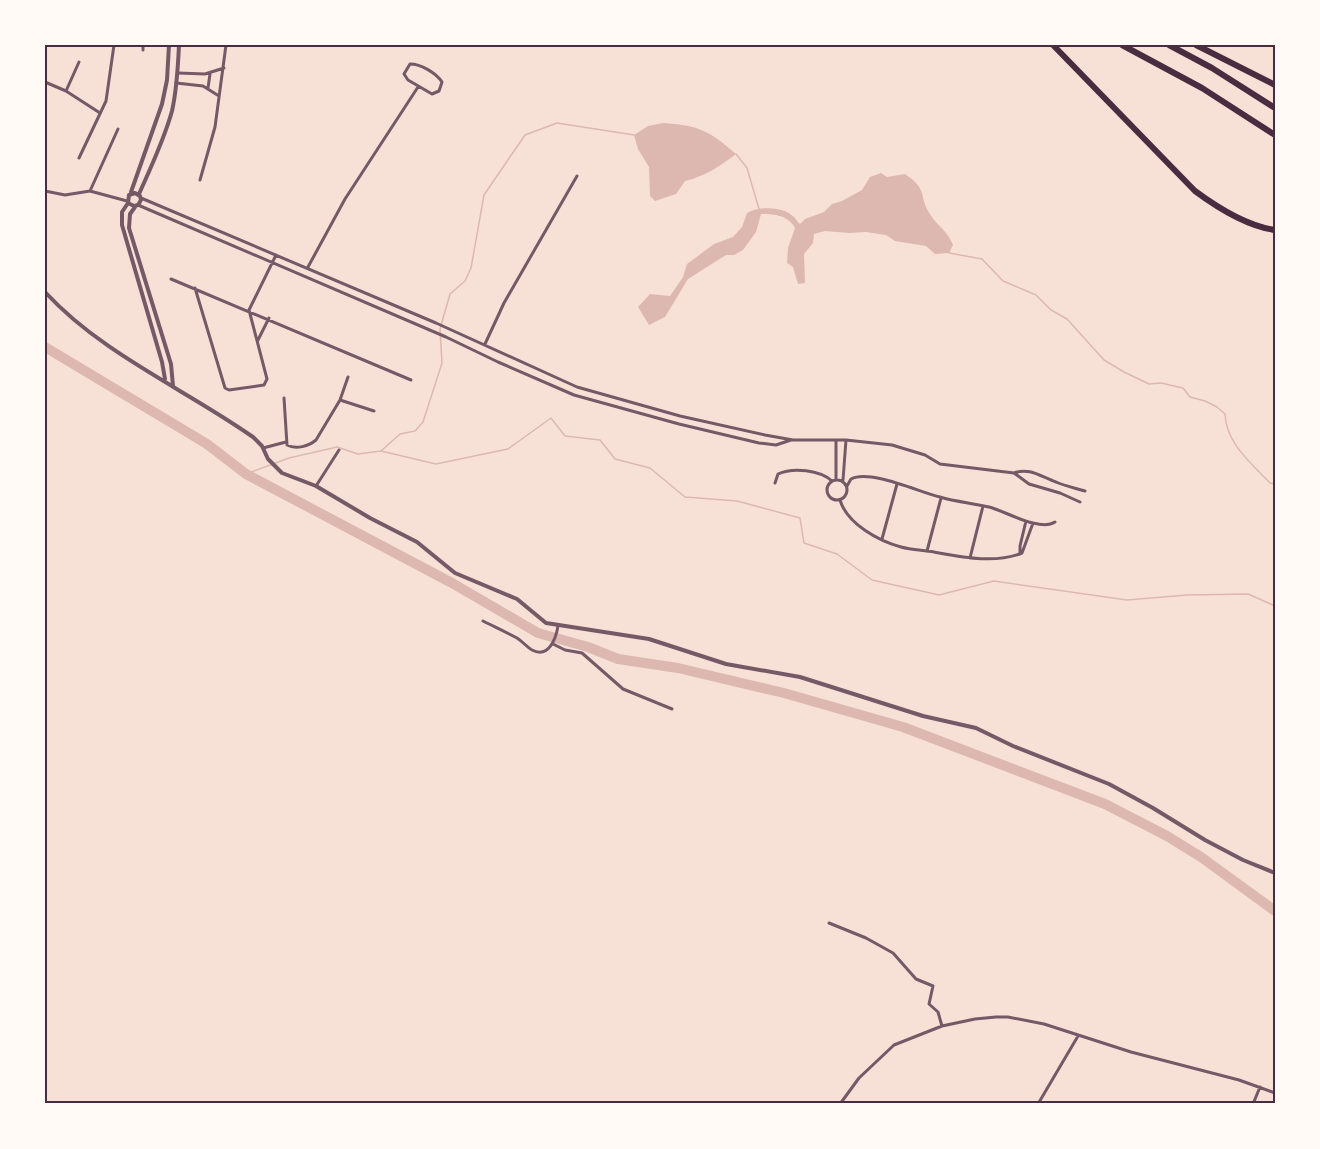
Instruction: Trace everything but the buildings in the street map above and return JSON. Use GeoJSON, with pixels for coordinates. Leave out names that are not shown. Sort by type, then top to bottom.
{"type":"FeatureCollection","features":[{"type":"Feature","properties":{"kind":"highway"},"geometry":{"type":"LineString","coordinates":[[1053,45],[1195,191],[1222,210],[1275,230]]}},
{"type":"Feature","properties":{"kind":"highway"},"geometry":{"type":"LineString","coordinates":[[1122,45],[1202,88],[1275,135]]}},
{"type":"Feature","properties":{"kind":"highway"},"geometry":{"type":"LineString","coordinates":[[1169,45],[1212,68],[1275,108]]}},
{"type":"Feature","properties":{"kind":"highway"},"geometry":{"type":"LineString","coordinates":[[1196,45],[1275,85]]}},
{"type":"Feature","properties":{"kind":"street"},"geometry":{"type":"LineString","coordinates":[[79,158],[109,88],[113,45]]}},
{"type":"Feature","properties":{"kind":"street"},"geometry":{"type":"LineString","coordinates":[[143,45],[143,50]]}},
{"type":"Feature","properties":{"kind":"street"},"geometry":{"type":"LineString","coordinates":[[165,381],[162,362],[122,225],[122,212],[128,202],[162,104],[167,81],[170,45]]}},
{"type":"Feature","properties":{"kind":"street"},"geometry":{"type":"LineString","coordinates":[[173,386],[171,364],[129,228],[130,214],[137,206],[172,110],[178,73],[179,45]]}},
{"type":"Feature","properties":{"kind":"street"},"geometry":{"type":"LineString","coordinates":[[200,180],[215,128],[226,45]]}},
{"type":"Feature","properties":{"kind":"street"},"geometry":{"type":"LineString","coordinates":[[66,91],[79,62]]}},
{"type":"Feature","properties":{"kind":"street"},"geometry":{"type":"LineString","coordinates":[[410,64],[421,66],[437,76],[441,82],[440,91],[434,94],[418,87],[404,75],[410,64]]}},
{"type":"Feature","properties":{"kind":"street"},"geometry":{"type":"LineString","coordinates":[[178,73],[210,74],[224,68]]}},
{"type":"Feature","properties":{"kind":"street"},"geometry":{"type":"LineString","coordinates":[[208,88],[210,74]]}},
{"type":"Feature","properties":{"kind":"street"},"geometry":{"type":"LineString","coordinates":[[45,82],[66,91],[100,113]]}},
{"type":"Feature","properties":{"kind":"street"},"geometry":{"type":"LineString","coordinates":[[176,83],[208,88],[219,96]]}},
{"type":"Feature","properties":{"kind":"street"},"geometry":{"type":"LineString","coordinates":[[308,267],[345,199],[418,87]]}},
{"type":"Feature","properties":{"kind":"street"},"geometry":{"type":"LineString","coordinates":[[90,191],[118,129]]}},
{"type":"Feature","properties":{"kind":"street"},"geometry":{"type":"LineString","coordinates":[[484,345],[509,293],[576,177]]}},
{"type":"Feature","properties":{"kind":"street"},"geometry":{"type":"LineString","coordinates":[[45,191],[65,195],[90,191],[128,202],[433,331],[574,395],[759,444],[776,445],[792,440]]}},
{"type":"Feature","properties":{"kind":"street"},"geometry":{"type":"LineString","coordinates":[[131,193],[308,267],[577,387],[680,416],[792,440],[846,440],[907,448],[925,454],[940,464],[1014,473],[1022,470],[1028,471],[1054,482],[1084,490]]}},
{"type":"Feature","properties":{"kind":"street"},"geometry":{"type":"LineString","coordinates":[[195,288],[225,388],[229,390],[264,385],[266,382],[258,340],[249,310],[276,255]]}},
{"type":"Feature","properties":{"kind":"street"},"geometry":{"type":"LineString","coordinates":[[171,279],[269,318],[411,380]]}},
{"type":"Feature","properties":{"kind":"street"},"geometry":{"type":"LineString","coordinates":[[140,286],[147,283]]}},
{"type":"Feature","properties":{"kind":"street"},"geometry":{"type":"LineString","coordinates":[[45,292],[84,327],[259,441],[268,459],[282,473],[316,486],[370,518],[417,542],[449,569],[467,579],[517,598],[540,619],[558,626],[635,636],[726,664],[792,675],[922,716],[976,728],[1013,746],[1109,784],[1205,840],[1243,860],[1275,873]]}},
{"type":"Feature","properties":{"kind":"street"},"geometry":{"type":"LineString","coordinates":[[258,340],[269,318]]}},
{"type":"Feature","properties":{"kind":"street"},"geometry":{"type":"LineString","coordinates":[[508,366],[511,357]]}},
{"type":"Feature","properties":{"kind":"street"},"geometry":{"type":"LineString","coordinates":[[284,398],[286,442],[294,448],[311,444],[316,440],[340,400],[348,377]]}},
{"type":"Feature","properties":{"kind":"street"},"geometry":{"type":"LineString","coordinates":[[574,395],[577,387]]}},
{"type":"Feature","properties":{"kind":"street"},"geometry":{"type":"LineString","coordinates":[[340,400],[374,411]]}},
{"type":"Feature","properties":{"kind":"street"},"geometry":{"type":"LineString","coordinates":[[836,440],[834,481],[827,488],[829,496],[836,501],[847,495],[847,486],[851,479],[860,476],[897,484],[940,498],[983,506],[1033,523],[1051,525],[1055,522]]}},
{"type":"Feature","properties":{"kind":"street"},"geometry":{"type":"LineString","coordinates":[[846,440],[843,481],[847,486]]}},
{"type":"Feature","properties":{"kind":"street"},"geometry":{"type":"LineString","coordinates":[[263,447],[286,442]]}},
{"type":"Feature","properties":{"kind":"street"},"geometry":{"type":"LineString","coordinates":[[316,486],[339,450]]}},
{"type":"Feature","properties":{"kind":"street"},"geometry":{"type":"LineString","coordinates":[[775,483],[778,474],[791,471],[816,473],[834,481],[843,481]]}},
{"type":"Feature","properties":{"kind":"street"},"geometry":{"type":"LineString","coordinates":[[1014,473],[1029,484],[1060,493],[1080,502]]}},
{"type":"Feature","properties":{"kind":"street"},"geometry":{"type":"LineString","coordinates":[[882,539],[897,484]]}},
{"type":"Feature","properties":{"kind":"street"},"geometry":{"type":"LineString","coordinates":[[927,550],[940,498]]}},
{"type":"Feature","properties":{"kind":"street"},"geometry":{"type":"LineString","coordinates":[[840,500],[843,510],[849,517],[882,539],[900,546],[970,558],[1008,558],[1020,554],[1033,523]]}},
{"type":"Feature","properties":{"kind":"street"},"geometry":{"type":"LineString","coordinates":[[970,558],[983,506]]}},
{"type":"Feature","properties":{"kind":"street"},"geometry":{"type":"LineString","coordinates":[[1020,554],[1026,520]]}},
{"type":"Feature","properties":{"kind":"street"},"geometry":{"type":"LineString","coordinates":[[483,621],[516,638],[534,651],[545,651],[554,643],[558,626]]}},
{"type":"Feature","properties":{"kind":"street"},"geometry":{"type":"LineString","coordinates":[[554,643],[565,650],[582,653],[623,689],[672,709]]}},
{"type":"Feature","properties":{"kind":"street"},"geometry":{"type":"LineString","coordinates":[[829,923],[866,938],[893,953],[916,979],[933,986],[929,1004],[938,1012],[942,1026]]}},
{"type":"Feature","properties":{"kind":"street"},"geometry":{"type":"LineString","coordinates":[[840,1104],[859,1078],[894,1046],[942,1026],[975,1018],[1008,1017],[1044,1024],[1275,1093]]}},
{"type":"Feature","properties":{"kind":"street"},"geometry":{"type":"LineString","coordinates":[[1038,1104],[1078,1036]]}},
{"type":"Feature","properties":{"kind":"street"},"geometry":{"type":"LineString","coordinates":[[1253,1104],[1260,1087]]}},
{"type":"Feature","properties":{"kind":"shaded area"},"geometry":{"type":"Polygon","coordinates":[[[663,123],[686,125],[703,131],[736,154],[706,173],[685,181],[676,194],[655,201],[650,196],[649,167],[638,149],[634,135],[648,126],[663,123]]]}},
{"type":"Feature","properties":{"kind":"shaded area"},"geometry":{"type":"Polygon","coordinates":[[[881,173],[887,177],[905,174],[917,184],[926,208],[951,240],[953,245],[949,253],[935,254],[926,246],[895,241],[886,235],[825,231],[814,234],[813,243],[804,254],[805,283],[798,284],[793,267],[787,263],[788,248],[795,228],[785,218],[761,214],[756,232],[743,250],[734,255],[726,255],[688,279],[665,317],[649,325],[638,307],[650,294],[670,296],[683,277],[687,264],[714,244],[733,237],[742,227],[747,213],[764,208],[777,209],[789,213],[800,224],[805,219],[824,212],[832,204],[862,190],[870,177],[881,173]]]}},
{"type":"Feature","properties":{"kind":"waterway"},"geometry":{"type":"LineString","coordinates":[[246,474],[289,458],[337,447],[358,454],[381,451],[400,434],[415,431],[423,422],[442,363],[440,329],[450,294],[465,281],[471,268],[484,195],[525,135],[557,123],[634,135]]}},
{"type":"Feature","properties":{"kind":"waterway"},"geometry":{"type":"LineString","coordinates":[[736,154],[747,168],[759,209]]}},
{"type":"Feature","properties":{"kind":"waterway"},"geometry":{"type":"LineString","coordinates":[[949,253],[982,259],[1003,281],[1036,295],[1051,310],[1067,319],[1104,360],[1124,372],[1149,384],[1161,383],[1183,388],[1190,397],[1217,407],[1225,414],[1230,434],[1241,452],[1270,483],[1275,484]]}},
{"type":"Feature","properties":{"kind":"waterway"},"geometry":{"type":"LineString","coordinates":[[45,347],[207,444],[246,474],[452,583],[538,633],[588,647],[618,659],[678,668],[784,693],[903,727],[1105,804],[1167,836],[1201,857],[1275,911]]}},
{"type":"Feature","properties":{"kind":"waterway"},"geometry":{"type":"LineString","coordinates":[[381,451],[436,464],[508,449],[551,418],[565,436],[600,440],[615,459],[650,468],[685,497],[737,501],[800,518],[804,543],[837,554],[872,580],[939,595],[994,581],[1127,600],[1187,595],[1248,594],[1275,606]]}}]}
